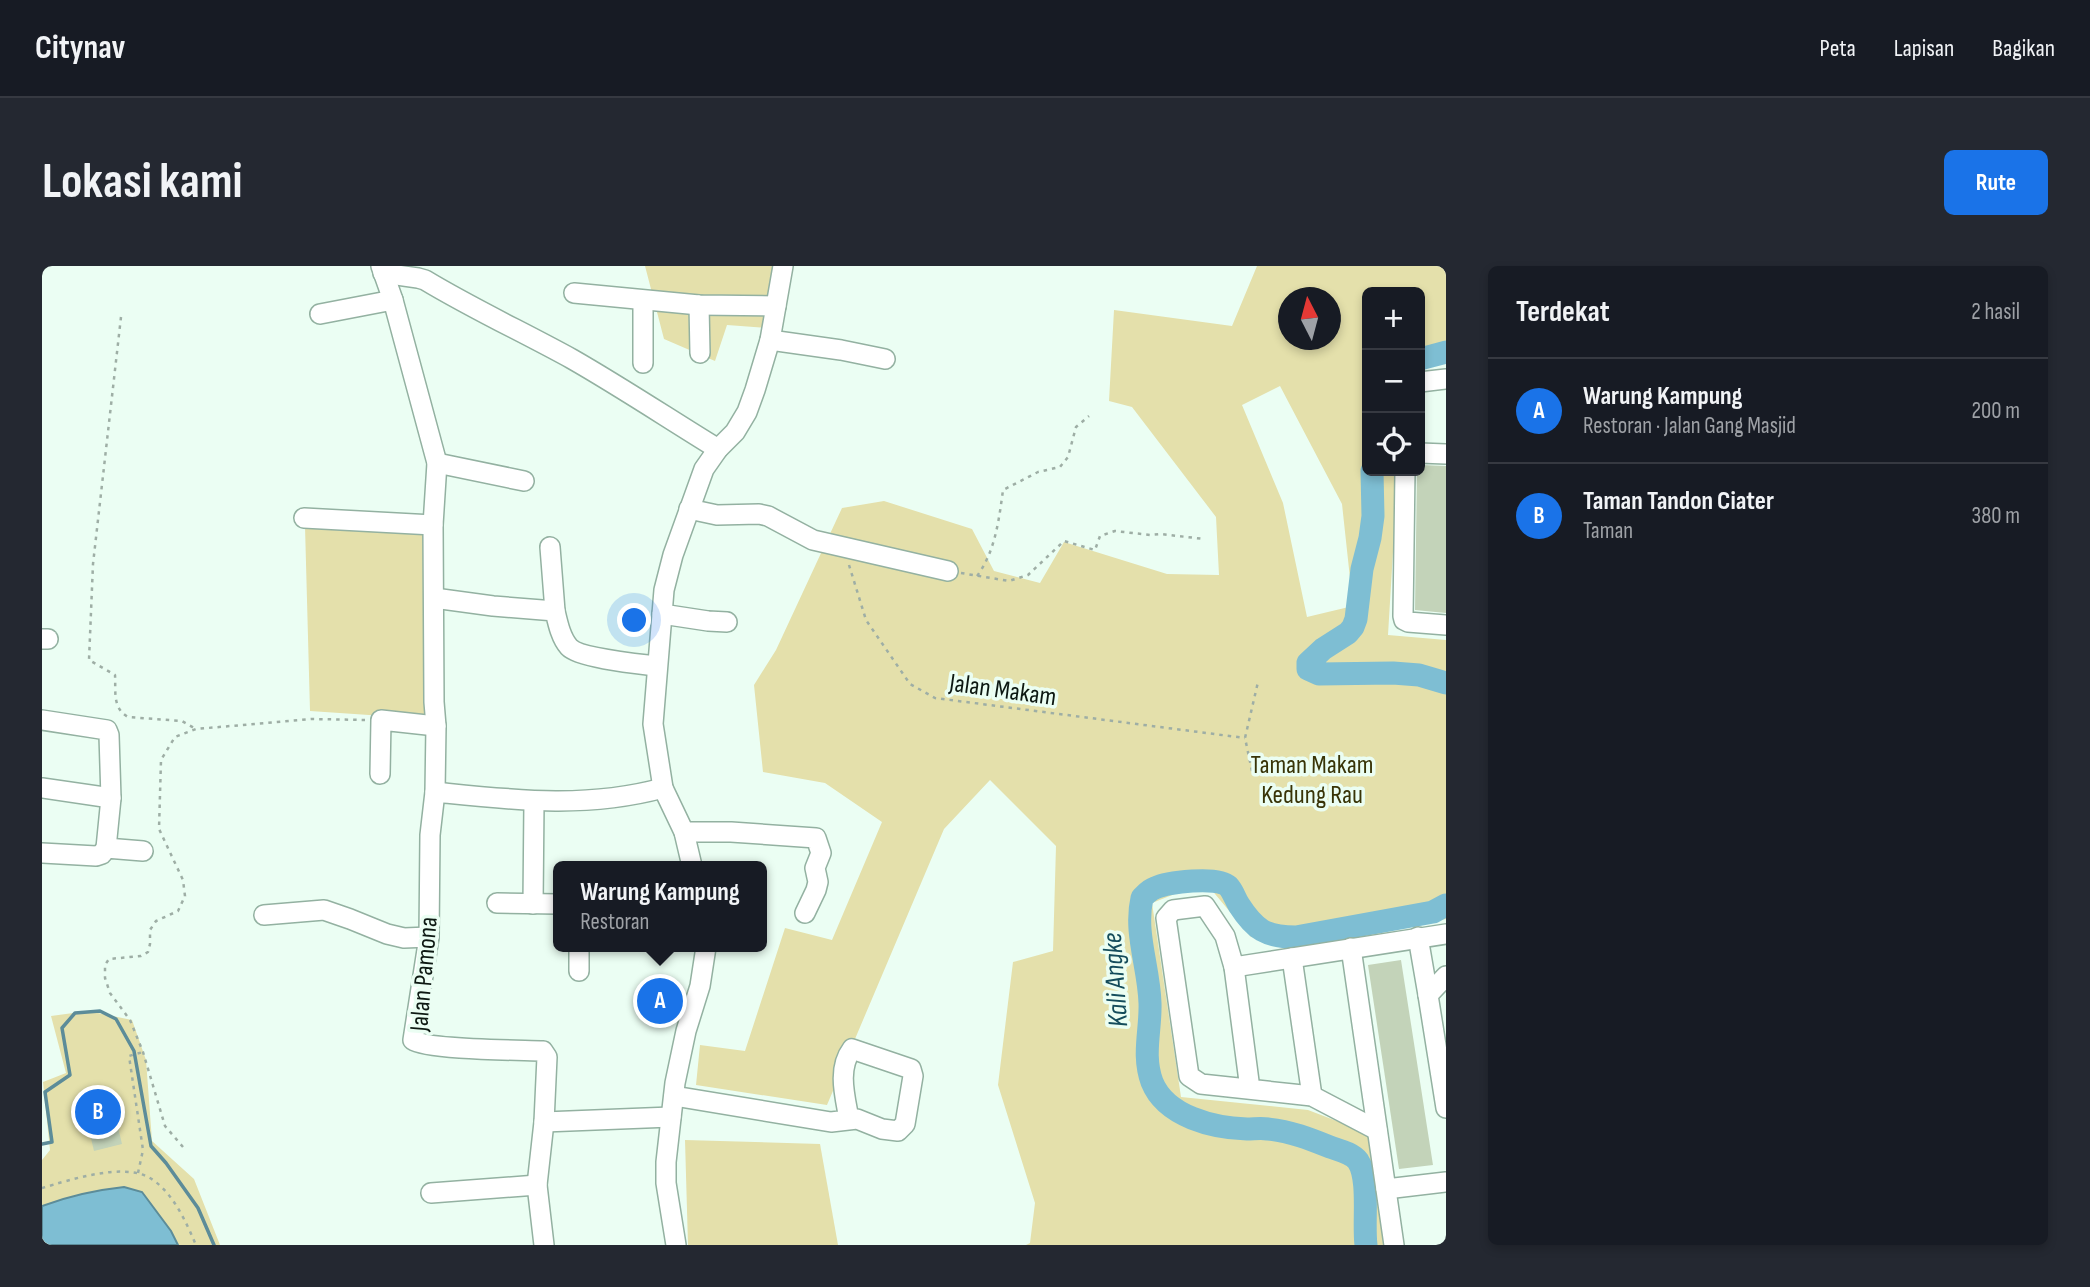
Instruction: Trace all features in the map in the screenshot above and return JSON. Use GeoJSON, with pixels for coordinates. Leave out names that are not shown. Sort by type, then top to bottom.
{"type":"FeatureCollection","features":[{"type":"Feature","properties":{"kind":"street"},"geometry":{"type":"LineString","coordinates":[[691,861],[684,832],[663,788],[653,724],[664,590],[673,555],[704,469],[718,449],[735,432],[747,412],[770,340],[783,266]]}},
{"type":"Feature","properties":{"kind":"street"},"geometry":{"type":"LineString","coordinates":[[382,269],[425,280],[466,304],[503,321],[583,366],[718,449]]}},
{"type":"Feature","properties":{"kind":"street","name":"Jalan Pamona"},"geometry":{"type":"LineString","coordinates":[[382,269],[393,300],[437,463],[433,525],[435,792],[430,835],[429,937],[413,1040],[438,1046],[543,1051],[547,1057],[537,1185],[544,1245]]}},
{"type":"Feature","properties":{"kind":"street"},"geometry":{"type":"LineString","coordinates":[[574,293],[699,305],[776,306]]}},
{"type":"Feature","properties":{"kind":"street"},"geometry":{"type":"LineString","coordinates":[[320,314],[393,300]]}},
{"type":"Feature","properties":{"kind":"street"},"geometry":{"type":"LineString","coordinates":[[643,301],[643,363]]}},
{"type":"Feature","properties":{"kind":"street"},"geometry":{"type":"LineString","coordinates":[[699,305],[700,353]]}},
{"type":"Feature","properties":{"kind":"street"},"geometry":{"type":"LineString","coordinates":[[770,340],[885,359]]}},
{"type":"Feature","properties":{"kind":"street"},"geometry":{"type":"LineString","coordinates":[[1425,381],[1446,379]]}},
{"type":"Feature","properties":{"kind":"street"},"geometry":{"type":"LineString","coordinates":[[1425,453],[1446,454]]}},
{"type":"Feature","properties":{"kind":"street"},"geometry":{"type":"LineString","coordinates":[[437,463],[524,481]]}},
{"type":"Feature","properties":{"kind":"street"},"geometry":{"type":"LineString","coordinates":[[1405,476],[1404,620],[1446,625]]}},
{"type":"Feature","properties":{"kind":"street"},"geometry":{"type":"LineString","coordinates":[[689,509],[717,515],[768,516],[813,540],[948,571]]}},
{"type":"Feature","properties":{"kind":"street"},"geometry":{"type":"LineString","coordinates":[[304,518],[433,525]]}},
{"type":"Feature","properties":{"kind":"street"},"geometry":{"type":"LineString","coordinates":[[550,547],[555,611],[559,630],[570,649],[604,658],[656,666]]}},
{"type":"Feature","properties":{"kind":"street"},"geometry":{"type":"LineString","coordinates":[[434,598],[555,611]]}},
{"type":"Feature","properties":{"kind":"street"},"geometry":{"type":"LineString","coordinates":[[662,614],[727,622]]}},
{"type":"Feature","properties":{"kind":"street"},"geometry":{"type":"LineString","coordinates":[[42,720],[107,730],[111,797],[107,848],[102,854],[42,853]]}},
{"type":"Feature","properties":{"kind":"street"},"geometry":{"type":"LineString","coordinates":[[380,774],[381,720],[436,726]]}},
{"type":"Feature","properties":{"kind":"street"},"geometry":{"type":"LineString","coordinates":[[42,788],[111,797]]}},
{"type":"Feature","properties":{"kind":"street"},"geometry":{"type":"LineString","coordinates":[[435,792],[534,802],[606,798],[641,794],[663,788]]}},
{"type":"Feature","properties":{"kind":"street"},"geometry":{"type":"LineString","coordinates":[[533,904],[534,802]]}},
{"type":"Feature","properties":{"kind":"street"},"geometry":{"type":"LineString","coordinates":[[684,832],[800,835],[816,838],[821,853],[816,869],[818,882],[804,913]]}},
{"type":"Feature","properties":{"kind":"street"},"geometry":{"type":"LineString","coordinates":[[107,848],[143,852]]}},
{"type":"Feature","properties":{"kind":"street"},"geometry":{"type":"LineString","coordinates":[[497,903],[553,904]]}},
{"type":"Feature","properties":{"kind":"street"},"geometry":{"type":"LineString","coordinates":[[1250,1089],[1234,967],[1225,936],[1205,906],[1173,910],[1166,918],[1189,1076],[1201,1084],[1312,1096],[1377,1130]]}},
{"type":"Feature","properties":{"kind":"street"},"geometry":{"type":"LineString","coordinates":[[264,915],[324,910],[404,939],[429,937]]}},
{"type":"Feature","properties":{"kind":"street"},"geometry":{"type":"LineString","coordinates":[[1234,967],[1446,933]]}},
{"type":"Feature","properties":{"kind":"street"},"geometry":{"type":"LineString","coordinates":[[1418,937],[1446,1108]]}},
{"type":"Feature","properties":{"kind":"street"},"geometry":{"type":"LineString","coordinates":[[1351,948],[1394,1245]]}},
{"type":"Feature","properties":{"kind":"street"},"geometry":{"type":"LineString","coordinates":[[579,952],[579,971]]}},
{"type":"Feature","properties":{"kind":"street"},"geometry":{"type":"LineString","coordinates":[[676,1245],[666,1183],[666,1162],[686,1031],[700,986],[705,952]]}},
{"type":"Feature","properties":{"kind":"street"},"geometry":{"type":"LineString","coordinates":[[1292,958],[1312,1096]]}},
{"type":"Feature","properties":{"kind":"street"},"geometry":{"type":"LineString","coordinates":[[1428,995],[1445,978]]}},
{"type":"Feature","properties":{"kind":"street"},"geometry":{"type":"LineString","coordinates":[[674,1096],[831,1122],[857,1119],[894,1131],[905,1125],[913,1076],[911,1069],[856,1048],[852,1049],[847,1058],[843,1081],[849,1119]]}},
{"type":"Feature","properties":{"kind":"street"},"geometry":{"type":"LineString","coordinates":[[544,1122],[671,1117]]}},
{"type":"Feature","properties":{"kind":"street"},"geometry":{"type":"LineString","coordinates":[[1386,1189],[1446,1182]]}},
{"type":"Feature","properties":{"kind":"street"},"geometry":{"type":"LineString","coordinates":[[431,1193],[537,1185]]}},
{"type":"Feature","properties":{"kind":"path"},"geometry":{"type":"LineString","coordinates":[[121,317],[93,564],[89,660],[115,675],[117,708],[121,713],[128,717],[182,721],[196,729]]}},
{"type":"Feature","properties":{"kind":"path"},"geometry":{"type":"LineString","coordinates":[[977,576],[985,565],[999,524],[1003,490],[1038,472],[1060,467],[1068,457],[1076,427],[1089,416]]}},
{"type":"Feature","properties":{"kind":"path"},"geometry":{"type":"LineString","coordinates":[[948,571],[1009,581],[1028,575],[1064,541],[1095,550],[1100,536],[1115,531],[1204,539]]}},
{"type":"Feature","properties":{"kind":"path","name":"Jalan Makam"},"geometry":{"type":"LineString","coordinates":[[844,548],[866,620],[910,684],[935,698],[1245,738]]}},
{"type":"Feature","properties":{"kind":"path"},"geometry":{"type":"LineString","coordinates":[[1252,772],[1245,738],[1258,682]]}},
{"type":"Feature","properties":{"kind":"path"},"geometry":{"type":"LineString","coordinates":[[183,1147],[165,1126],[131,1020],[110,993],[105,978],[105,965],[109,959],[148,953],[150,930],[156,921],[178,911],[185,897],[183,880],[159,829],[161,760],[176,737],[196,729],[312,719],[381,720]]}},
{"type":"Feature","properties":{"kind":"path"},"geometry":{"type":"LineString","coordinates":[[138,1173],[143,1150],[129,1056],[143,1052]]}},
{"type":"Feature","properties":{"kind":"path"},"geometry":{"type":"LineString","coordinates":[[42,1188],[91,1175],[124,1171],[138,1173],[150,1178],[172,1201],[187,1223],[196,1245]]}},
{"type":"Feature","properties":{"kind":"green space"},"geometry":{"type":"Polygon","coordinates":[[[645,266],[779,268],[769,328],[727,325],[715,361],[664,339],[645,266]]]}},
{"type":"Feature","properties":{"kind":"green space","name":"Taman Makam Kedung Rau"},"geometry":{"type":"Polygon","coordinates":[[[1257,266],[1446,266],[1446,355],[1425,358],[1425,287],[1362,287],[1362,476],[1396,476],[1388,635],[1446,640],[1446,919],[1299,945],[1251,937],[1205,882],[1152,903],[1181,1097],[1308,1110],[1376,1136],[1383,1245],[1026,1245],[1030,1243],[1035,1203],[998,1085],[1013,962],[1053,951],[1056,846],[990,780],[944,829],[827,1105],[696,1085],[700,1045],[745,1051],[785,928],[832,940],[882,822],[825,783],[763,772],[754,685],[776,650],[842,508],[884,501],[972,529],[994,571],[1040,583],[1064,542],[1167,574],[1219,575],[1216,517],[1132,407],[1109,401],[1114,310],[1232,326],[1257,266]],[[1280,386],[1242,405],[1283,503],[1307,617],[1353,606],[1342,504],[1280,386]]]}},
{"type":"Feature","properties":{"kind":"green space"},"geometry":{"type":"Polygon","coordinates":[[[305,526],[423,530],[428,719],[310,711],[305,526]]]}},
{"type":"Feature","properties":{"kind":"green space"},"geometry":{"type":"Polygon","coordinates":[[[88,1011],[132,1020],[146,1060],[152,1141],[194,1179],[220,1245],[42,1245],[42,1160],[50,1150],[43,1082],[66,1073],[51,1016],[88,1011]]]}},
{"type":"Feature","properties":{"kind":"green space"},"geometry":{"type":"Polygon","coordinates":[[[685,1140],[820,1144],[838,1245],[688,1245],[685,1140]]]}},
{"type":"Feature","properties":{"kind":"water"},"geometry":{"type":"Polygon","coordinates":[[[124,1187],[142,1192],[178,1245],[42,1245],[42,1206],[83,1194],[124,1187]]]}},
{"type":"Feature","properties":{"kind":"building"},"geometry":{"type":"Polygon","coordinates":[[[1425,465],[1446,466],[1446,613],[1415,610],[1417,476],[1425,476],[1425,465]]]}},
{"type":"Feature","properties":{"kind":"building"},"geometry":{"type":"Polygon","coordinates":[[[1401,960],[1433,1165],[1399,1169],[1368,965],[1401,960]]]}},
{"type":"Feature","properties":{"kind":"building"},"geometry":{"type":"Polygon","coordinates":[[[117,1123],[122,1144],[94,1151],[89,1130],[117,1123]]]}},
{"type":"Feature","properties":{"kind":"waterway","name":"Kali Angke"},"geometry":{"type":"LineString","coordinates":[[1425,358],[1446,352]]}},
{"type":"Feature","properties":{"kind":"waterway","name":"Kali Angke"},"geometry":{"type":"LineString","coordinates":[[1372,476],[1373,516],[1362,569],[1356,619],[1348,633],[1323,649],[1308,663],[1308,669],[1319,674],[1419,675],[1446,683]]}},
{"type":"Feature","properties":{"kind":"waterway","name":"Kali Angke"},"geometry":{"type":"LineString","coordinates":[[1366,1245],[1364,1179],[1358,1161],[1352,1156],[1284,1132],[1206,1123],[1180,1112],[1159,1094],[1152,1082],[1148,1062],[1150,1003],[1140,924],[1142,898],[1153,889],[1170,884],[1192,881],[1222,883],[1230,888],[1245,914],[1256,926],[1277,936],[1296,937],[1433,912],[1446,905]]}},
{"type":"Feature","properties":{"kind":"waterway"},"geometry":{"type":"LineString","coordinates":[[42,1144],[52,1142],[45,1092],[70,1075],[62,1028],[75,1013],[100,1011],[116,1019],[134,1051],[151,1146],[198,1208],[214,1245]]}},
{"type":"Feature","properties":{"kind":"place","name":"Warung Kampung"},"geometry":{"type":"Point","coordinates":[660,1001]}},
{"type":"Feature","properties":{"kind":"place","name":"Taman Tandon Ciater"},"geometry":{"type":"Point","coordinates":[98,1112]}}]}
